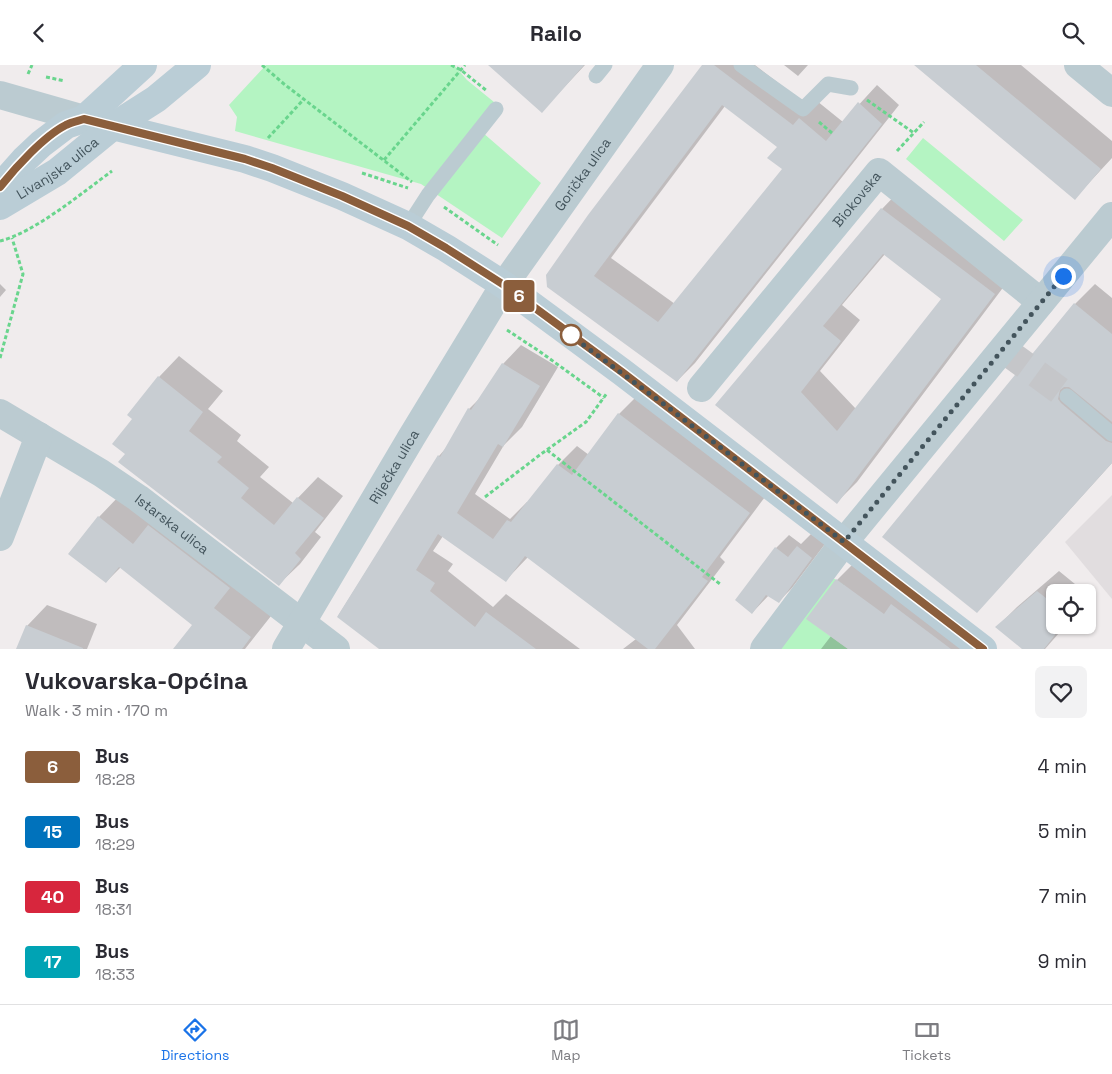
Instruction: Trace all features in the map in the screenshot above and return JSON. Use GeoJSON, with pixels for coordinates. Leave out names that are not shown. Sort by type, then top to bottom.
{"type":"FeatureCollection","features":[{"type":"Feature","properties":{"kind":"street"},"geometry":{"type":"LineString","coordinates":[[84,119],[143,65]]}},
{"type":"Feature","properties":{"kind":"street","name":"Livanjska ulica"},"geometry":{"type":"LineString","coordinates":[[0,206],[57,172],[112,127],[156,99],[197,65]]}},
{"type":"Feature","properties":{"kind":"street","name":"Gorička ulica"},"geometry":{"type":"LineString","coordinates":[[504,285],[660,65]]}},
{"type":"Feature","properties":{"kind":"street"},"geometry":{"type":"LineString","coordinates":[[1078,65],[1112,93]]}},
{"type":"Feature","properties":{"kind":"street"},"geometry":{"type":"LineString","coordinates":[[0,95],[112,127],[245,159],[342,196],[408,226],[504,285],[622,372],[983,649]]}},
{"type":"Feature","properties":{"kind":"street","name":"Livanjska ulica"},"geometry":{"type":"LineString","coordinates":[[0,187],[24,159],[56,132],[66,125],[84,119]]}},
{"type":"Feature","properties":{"kind":"street","name":"Biokovska"},"geometry":{"type":"LineString","coordinates":[[701,387],[879,172],[1041,303]]}},
{"type":"Feature","properties":{"kind":"street"},"geometry":{"type":"LineString","coordinates":[[764,649],[844,542],[1112,216]]}},
{"type":"Feature","properties":{"kind":"street","name":"Riječka ulica"},"geometry":{"type":"LineString","coordinates":[[286,649],[504,285]]}},
{"type":"Feature","properties":{"kind":"street","name":"Istarska ulica"},"geometry":{"type":"LineString","coordinates":[[0,413],[101,473],[138,498],[336,649]]}},
{"type":"Feature","properties":{"kind":"street"},"geometry":{"type":"LineString","coordinates":[[0,537],[38,436]]}},
{"type":"Feature","properties":{"kind":"lane"},"geometry":{"type":"LineString","coordinates":[[741,65],[803,109],[828,84],[851,88]]}},
{"type":"Feature","properties":{"kind":"lane"},"geometry":{"type":"LineString","coordinates":[[408,226],[428,195],[496,109]]}},
{"type":"Feature","properties":{"kind":"lane"},"geometry":{"type":"LineString","coordinates":[[1067,396],[1112,434]]}},
{"type":"Feature","properties":{"kind":"path"},"geometry":{"type":"LineString","coordinates":[[32,65],[28,74],[65,81]]}},
{"type":"Feature","properties":{"kind":"path"},"geometry":{"type":"LineString","coordinates":[[262,65],[428,195]]}},
{"type":"Feature","properties":{"kind":"path"},"geometry":{"type":"LineString","coordinates":[[451,65],[461,70],[498,100],[496,109]]}},
{"type":"Feature","properties":{"kind":"path"},"geometry":{"type":"LineString","coordinates":[[384,160],[465,65]]}},
{"type":"Feature","properties":{"kind":"path"},"geometry":{"type":"LineString","coordinates":[[851,88],[914,133]]}},
{"type":"Feature","properties":{"kind":"path"},"geometry":{"type":"LineString","coordinates":[[263,144],[304,99]]}},
{"type":"Feature","properties":{"kind":"path"},"geometry":{"type":"LineString","coordinates":[[879,172],[924,122]]}},
{"type":"Feature","properties":{"kind":"path"},"geometry":{"type":"LineString","coordinates":[[0,241],[12,238],[50,215],[112,171]]}},
{"type":"Feature","properties":{"kind":"path"},"geometry":{"type":"LineString","coordinates":[[0,358],[23,274],[12,238]]}},
{"type":"Feature","properties":{"kind":"path"},"geometry":{"type":"LineString","coordinates":[[486,497],[586,422],[622,372]]}},
{"type":"Feature","properties":{"kind":"path"},"geometry":{"type":"LineString","coordinates":[[547,450],[720,584]]}},
{"type":"Feature","properties":{"kind":"shaded area"},"geometry":{"type":"Polygon","coordinates":[[[1112,495],[1112,599],[1065,542],[1112,495]]]}},
{"type":"Feature","properties":{"kind":"green space"},"geometry":{"type":"Polygon","coordinates":[[[266,65],[454,65],[467,80],[494,102],[475,126],[541,183],[502,238],[421,184],[235,131],[237,117],[229,105],[266,65]]]}},
{"type":"Feature","properties":{"kind":"green space"},"geometry":{"type":"Polygon","coordinates":[[[923,138],[1023,220],[1004,241],[906,159],[923,138]]]}},
{"type":"Feature","properties":{"kind":"green space"},"geometry":{"type":"Polygon","coordinates":[[[830,576],[844,585],[814,624],[848,649],[774,649],[830,576]]]}},
{"type":"Feature","properties":{"kind":"building"},"geometry":{"type":"Polygon","coordinates":[[[488,65],[584,65],[542,113],[488,65]]]}},
{"type":"Feature","properties":{"kind":"building"},"geometry":{"type":"Polygon","coordinates":[[[702,65],[714,65],[793,125],[799,118],[826,141],[858,102],[882,124],[677,382],[547,287],[546,275],[588,215],[702,65]],[[722,105],[594,276],[658,322],[782,169],[767,158],[777,147],[722,105]]]}},
{"type":"Feature","properties":{"kind":"building"},"geometry":{"type":"Polygon","coordinates":[[[914,65],[976,65],[1101,169],[1075,200],[914,65]]]}},
{"type":"Feature","properties":{"kind":"building"},"geometry":{"type":"Polygon","coordinates":[[[881,208],[995,294],[837,504],[715,405],[881,208]],[[883,254],[823,326],[841,341],[801,392],[837,431],[941,299],[883,254]]]}},
{"type":"Feature","properties":{"kind":"building"},"geometry":{"type":"Polygon","coordinates":[[[1074,303],[1112,334],[1112,422],[1069,387],[1064,387],[1060,390],[1058,399],[1106,441],[1112,443],[1112,463],[977,613],[882,537],[1074,303]]]}},
{"type":"Feature","properties":{"kind":"building"},"geometry":{"type":"Polygon","coordinates":[[[502,363],[540,386],[503,447],[498,444],[457,513],[493,539],[507,520],[511,522],[557,464],[572,475],[618,413],[750,513],[702,577],[708,581],[655,649],[648,649],[525,556],[506,582],[438,534],[416,570],[435,583],[430,591],[475,627],[486,612],[536,649],[379,649],[337,617],[438,455],[440,457],[468,408],[471,410],[502,363]]]}},
{"type":"Feature","properties":{"kind":"building"},"geometry":{"type":"Polygon","coordinates":[[[158,376],[203,412],[189,431],[222,457],[217,462],[249,488],[241,498],[274,525],[297,497],[324,518],[295,553],[301,559],[279,586],[118,462],[125,454],[112,444],[132,419],[127,415],[158,376]]]}},
{"type":"Feature","properties":{"kind":"building"},"geometry":{"type":"Polygon","coordinates":[[[98,516],[133,544],[148,525],[230,588],[214,608],[251,637],[242,649],[173,649],[192,625],[119,567],[106,583],[68,554],[98,516]]]}},
{"type":"Feature","properties":{"kind":"building"},"geometry":{"type":"Polygon","coordinates":[[[797,546],[812,558],[779,603],[766,595],[752,614],[735,600],[775,547],[788,557],[797,546]]]}},
{"type":"Feature","properties":{"kind":"building"},"geometry":{"type":"Polygon","coordinates":[[[836,579],[884,614],[891,604],[951,649],[848,649],[806,619],[836,579]]]}},
{"type":"Feature","properties":{"kind":"building"},"geometry":{"type":"Polygon","coordinates":[[[1037,591],[1046,598],[1046,634],[1055,635],[1044,649],[1022,649],[995,627],[1037,591]]]}},
{"type":"Feature","properties":{"kind":"building"},"geometry":{"type":"Polygon","coordinates":[[[26,625],[83,648],[83,649],[16,649],[26,625]]]}},
{"type":"Feature","properties":{"kind":"tunnel"},"geometry":{"type":"LineString","coordinates":[[1003,349],[1067,396]]}},
{"type":"Feature","properties":{"kind":"bus line","name":"6"},"geometry":{"type":"LineString","coordinates":[[0,187],[24,159],[41,144],[66,125],[84,119],[245,159],[306,181],[408,226],[504,285],[680,416],[983,649]]}},
{"type":"Feature","properties":{"kind":"route"},"geometry":{"type":"LineString","coordinates":[[571,335],[844,542],[1063,276]]}}]}
